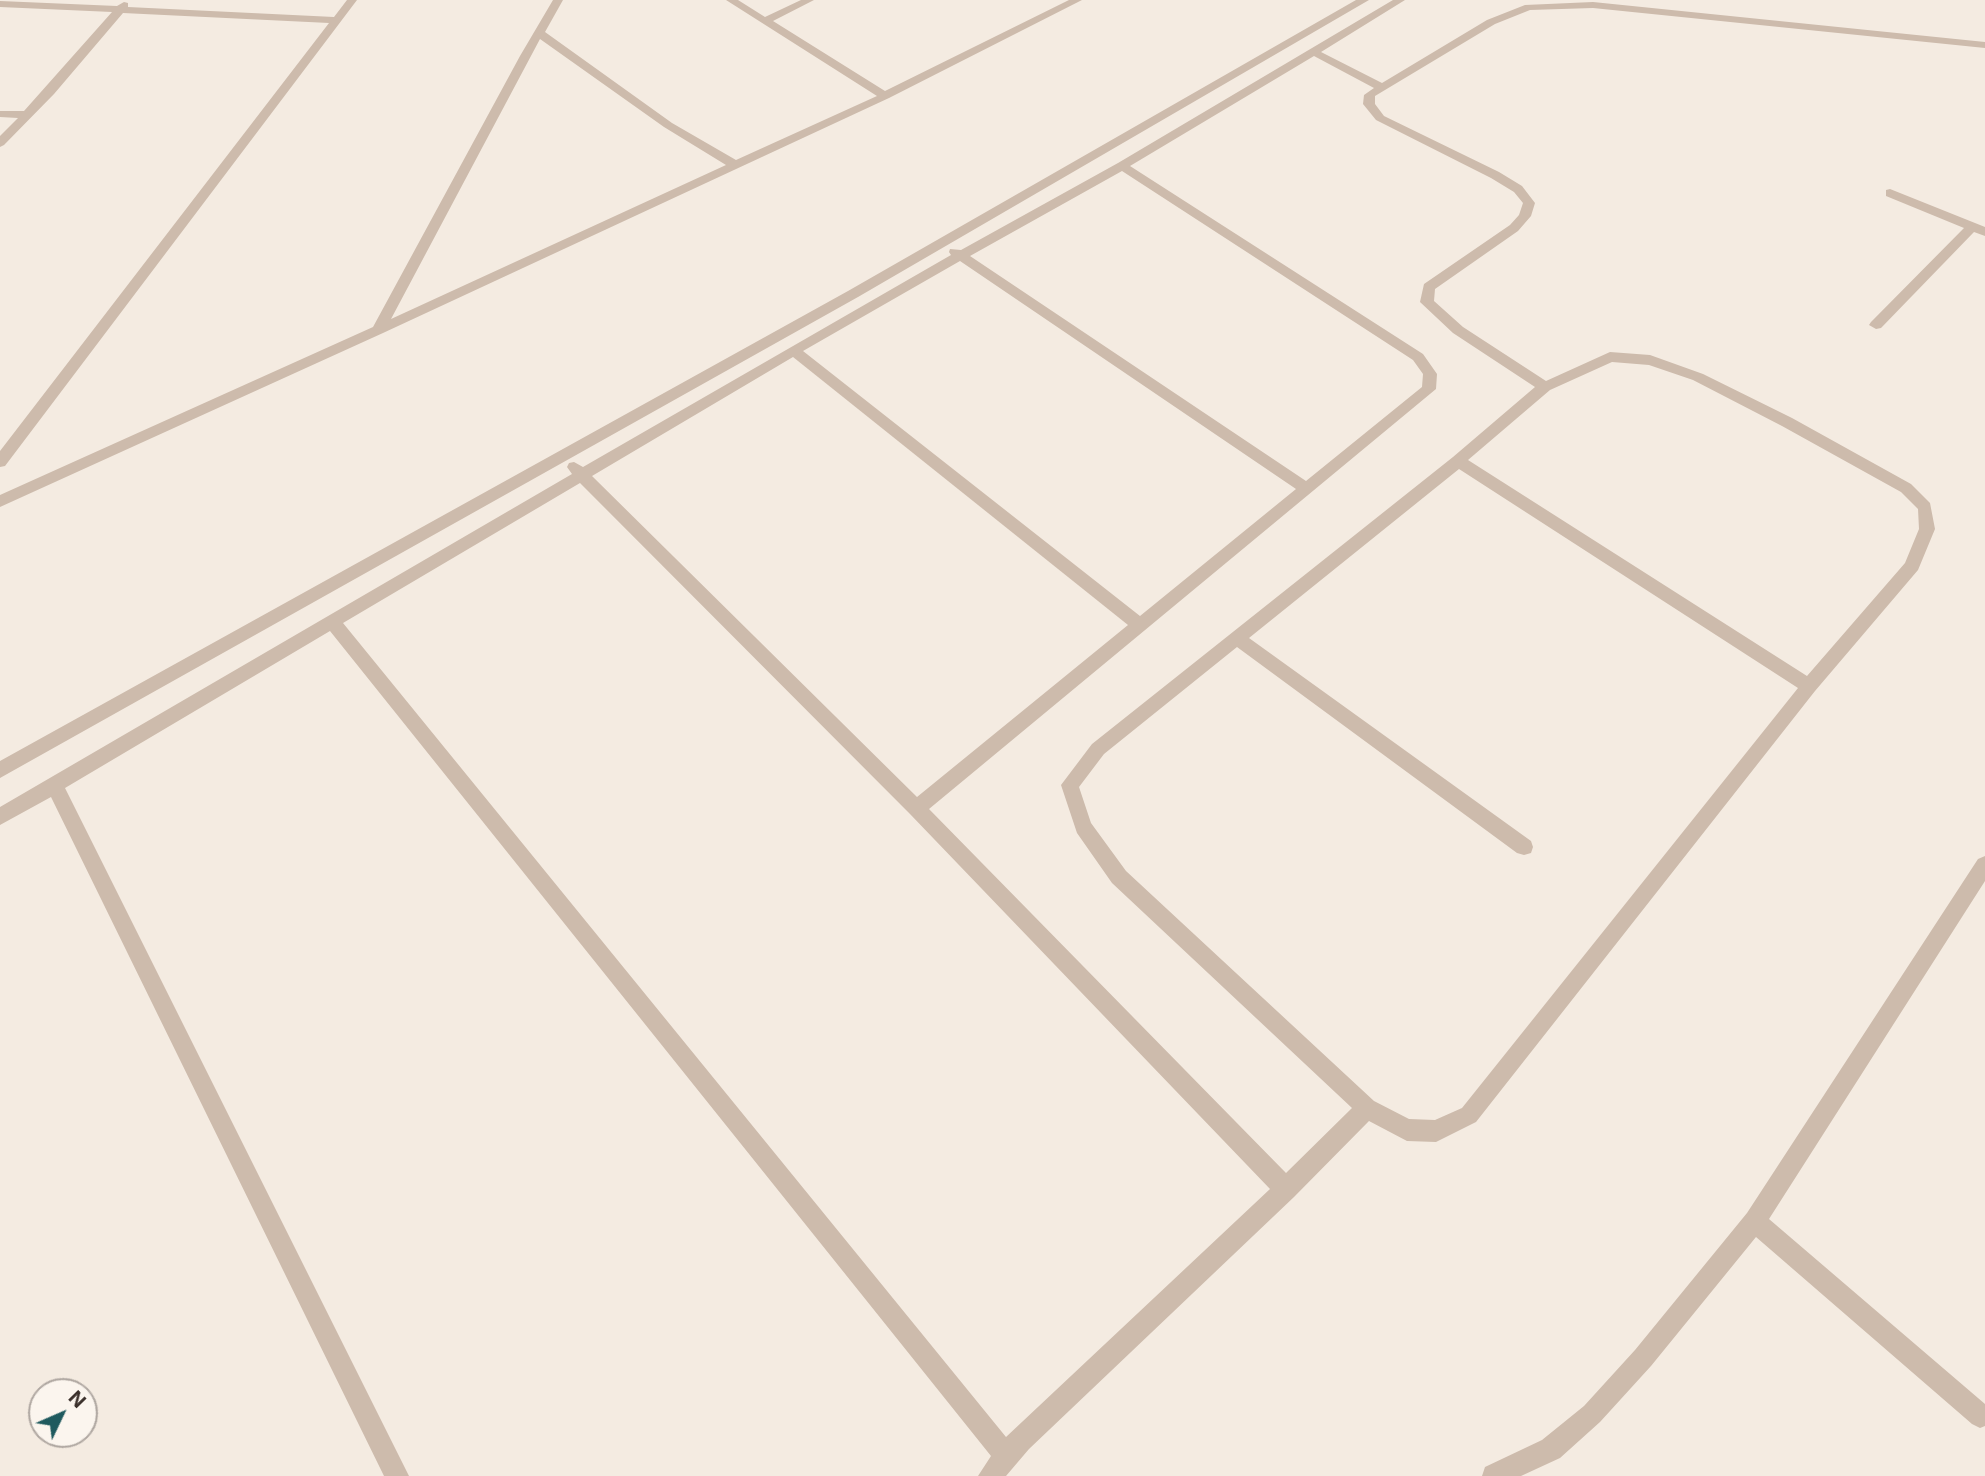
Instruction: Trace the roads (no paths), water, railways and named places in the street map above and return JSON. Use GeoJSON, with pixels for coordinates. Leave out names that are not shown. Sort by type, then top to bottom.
{"type":"FeatureCollection","features":[{"type":"Feature","properties":{"kind":"street"},"geometry":{"type":"LineString","coordinates":[[0,142],[129,0]]}},
{"type":"Feature","properties":{"kind":"street"},"geometry":{"type":"LineString","coordinates":[[0,463],[352,0]]}},
{"type":"Feature","properties":{"kind":"street"},"geometry":{"type":"LineString","coordinates":[[378,330],[558,0]]}},
{"type":"Feature","properties":{"kind":"street"},"geometry":{"type":"LineString","coordinates":[[731,0],[885,96]]}},
{"type":"Feature","properties":{"kind":"street"},"geometry":{"type":"LineString","coordinates":[[765,21],[809,0]]}},
{"type":"Feature","properties":{"kind":"street"},"geometry":{"type":"LineString","coordinates":[[0,501],[885,96],[1077,0]]}},
{"type":"Feature","properties":{"kind":"street"},"geometry":{"type":"LineString","coordinates":[[0,770],[941,243],[1364,0]]}},
{"type":"Feature","properties":{"kind":"street"},"geometry":{"type":"LineString","coordinates":[[0,817],[793,351],[1122,166],[1400,0]]}},
{"type":"Feature","properties":{"kind":"street"},"geometry":{"type":"LineString","coordinates":[[0,4],[337,20]]}},
{"type":"Feature","properties":{"kind":"street"},"geometry":{"type":"LineString","coordinates":[[1545,387],[1458,330],[1427,302],[1429,288],[1514,228],[1525,216],[1529,203],[1518,188],[1380,118],[1369,104],[1370,95],[1491,22],[1529,7],[1551,5],[1593,5],[1985,45]]}},
{"type":"Feature","properties":{"kind":"street"},"geometry":{"type":"LineString","coordinates":[[538,33],[668,125],[735,165]]}},
{"type":"Feature","properties":{"kind":"street"},"geometry":{"type":"LineString","coordinates":[[1278,49],[1298,61]]}},
{"type":"Feature","properties":{"kind":"street"},"geometry":{"type":"LineString","coordinates":[[1314,52],[1381,87]]}},
{"type":"Feature","properties":{"kind":"street"},"geometry":{"type":"LineString","coordinates":[[0,114],[27,115]]}},
{"type":"Feature","properties":{"kind":"street"},"geometry":{"type":"LineString","coordinates":[[916,808],[1429,389],[1430,374],[1418,357],[1122,166]]}},
{"type":"Feature","properties":{"kind":"street"},"geometry":{"type":"LineString","coordinates":[[1876,325],[1979,229],[1890,192]]}},
{"type":"Feature","properties":{"kind":"street"},"geometry":{"type":"LineString","coordinates":[[941,243],[1306,488]]}},
{"type":"Feature","properties":{"kind":"street"},"geometry":{"type":"LineString","coordinates":[[793,351],[1138,624]]}},
{"type":"Feature","properties":{"kind":"street"},"geometry":{"type":"LineString","coordinates":[[1610,357],[1650,360],[1698,377],[1787,422],[1906,488],[1925,507],[1927,530],[1912,566],[1809,685],[1469,1115],[1436,1131],[1407,1130],[1367,1108],[1119,877],[1083,827],[1070,785],[1098,749],[1458,461],[1545,387],[1610,357]]}},
{"type":"Feature","properties":{"kind":"street"},"geometry":{"type":"LineString","coordinates":[[563,455],[916,808],[1286,1189]]}},
{"type":"Feature","properties":{"kind":"street"},"geometry":{"type":"LineString","coordinates":[[1458,461],[1809,685]]}},
{"type":"Feature","properties":{"kind":"street"},"geometry":{"type":"LineString","coordinates":[[332,622],[1006,1456]]}},
{"type":"Feature","properties":{"kind":"street"},"geometry":{"type":"LineString","coordinates":[[1238,639],[1524,847]]}},
{"type":"Feature","properties":{"kind":"street"},"geometry":{"type":"LineString","coordinates":[[55,787],[397,1476]]}},
{"type":"Feature","properties":{"kind":"street"},"geometry":{"type":"LineString","coordinates":[[1494,1476],[1551,1449],[1592,1414],[1643,1358],[1755,1221],[1985,865]]}},
{"type":"Feature","properties":{"kind":"street"},"geometry":{"type":"LineString","coordinates":[[990,1476],[1006,1456],[1286,1189],[1367,1108]]}},
{"type":"Feature","properties":{"kind":"street"},"geometry":{"type":"LineString","coordinates":[[1755,1221],[1983,1415]]}}]}
